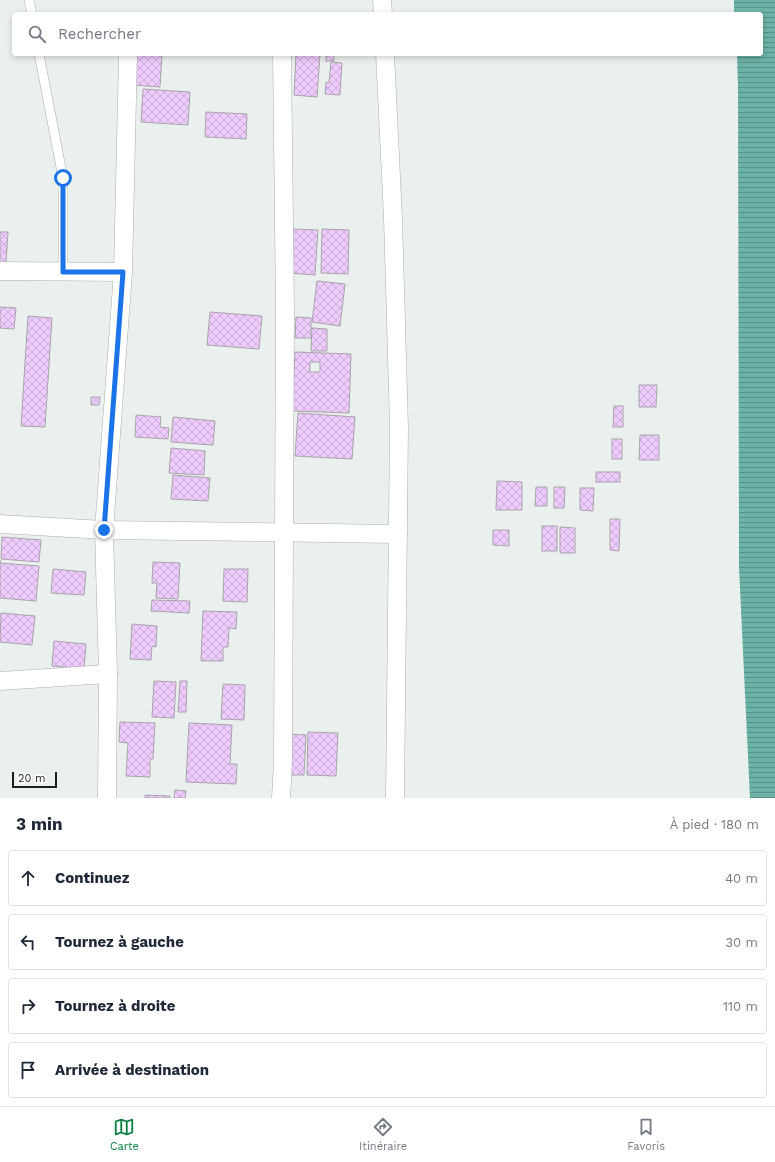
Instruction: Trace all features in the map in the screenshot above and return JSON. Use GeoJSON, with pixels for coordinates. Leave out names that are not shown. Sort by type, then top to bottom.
{"type":"FeatureCollection","features":[{"type":"Feature","properties":{"kind":"street"},"geometry":{"type":"LineString","coordinates":[[382,0],[383,12]]}},
{"type":"Feature","properties":{"kind":"street"},"geometry":{"type":"LineString","coordinates":[[107,798],[108,674],[104,530],[123,272],[128,56]]}},
{"type":"Feature","properties":{"kind":"street"},"geometry":{"type":"LineString","coordinates":[[281,798],[283,762],[285,302],[282,56]]}},
{"type":"Feature","properties":{"kind":"street"},"geometry":{"type":"LineString","coordinates":[[385,56],[393,218],[399,420],[395,798]]}},
{"type":"Feature","properties":{"kind":"street"},"geometry":{"type":"LineString","coordinates":[[0,271],[123,272]]}},
{"type":"Feature","properties":{"kind":"street"},"geometry":{"type":"LineString","coordinates":[[0,524],[104,530],[398,534]]}},
{"type":"Feature","properties":{"kind":"street"},"geometry":{"type":"LineString","coordinates":[[0,681],[108,674]]}},
{"type":"Feature","properties":{"kind":"lane"},"geometry":{"type":"LineString","coordinates":[[29,0],[32,12]]}},
{"type":"Feature","properties":{"kind":"lane"},"geometry":{"type":"LineString","coordinates":[[39,56],[63,178],[63,272]]}},
{"type":"Feature","properties":{"kind":"shaded area"},"geometry":{"type":"Polygon","coordinates":[[[734,0],[775,0],[775,798],[750,798],[739,568],[737,56],[763,56],[763,12],[734,12],[734,0]]]}},
{"type":"Feature","properties":{"kind":"building"},"geometry":{"type":"Polygon","coordinates":[[[134,56],[162,56],[160,87],[132,85],[134,56]]]}},
{"type":"Feature","properties":{"kind":"building"},"geometry":{"type":"Polygon","coordinates":[[[296,56],[320,56],[317,97],[294,95],[296,56]]]}},
{"type":"Feature","properties":{"kind":"building"},"geometry":{"type":"Polygon","coordinates":[[[326,56],[334,56],[334,61],[326,61],[326,56]]]}},
{"type":"Feature","properties":{"kind":"building"},"geometry":{"type":"Polygon","coordinates":[[[331,62],[342,63],[340,95],[325,94],[326,82],[329,83],[331,62]]]}},
{"type":"Feature","properties":{"kind":"building"},"geometry":{"type":"Polygon","coordinates":[[[143,89],[190,92],[188,125],[141,122],[143,89]]]}},
{"type":"Feature","properties":{"kind":"building"},"geometry":{"type":"Polygon","coordinates":[[[206,112],[247,114],[246,139],[205,137],[206,112]]]}},
{"type":"Feature","properties":{"kind":"building"},"geometry":{"type":"Polygon","coordinates":[[[292,229],[318,230],[315,275],[289,273],[292,229]]]}},
{"type":"Feature","properties":{"kind":"building"},"geometry":{"type":"Polygon","coordinates":[[[322,229],[349,230],[348,274],[321,273],[322,229]]]}},
{"type":"Feature","properties":{"kind":"building"},"geometry":{"type":"Polygon","coordinates":[[[0,232],[8,232],[6,263],[0,263],[0,232]]]}},
{"type":"Feature","properties":{"kind":"building"},"geometry":{"type":"Polygon","coordinates":[[[317,281],[345,284],[340,326],[312,322],[317,281]]]}},
{"type":"Feature","properties":{"kind":"building"},"geometry":{"type":"Polygon","coordinates":[[[0,307],[16,308],[14,329],[0,328],[0,307]]]}},
{"type":"Feature","properties":{"kind":"building"},"geometry":{"type":"Polygon","coordinates":[[[210,312],[262,316],[259,349],[207,345],[210,312]]]}},
{"type":"Feature","properties":{"kind":"building"},"geometry":{"type":"Polygon","coordinates":[[[28,316],[52,318],[45,427],[21,426],[28,316]]]}},
{"type":"Feature","properties":{"kind":"building"},"geometry":{"type":"Polygon","coordinates":[[[296,317],[311,318],[311,338],[295,338],[296,317]]]}},
{"type":"Feature","properties":{"kind":"building"},"geometry":{"type":"Polygon","coordinates":[[[312,328],[327,329],[327,351],[311,351],[312,328]]]}},
{"type":"Feature","properties":{"kind":"building"},"geometry":{"type":"Polygon","coordinates":[[[295,352],[351,354],[349,413],[292,411],[295,352]],[[310,362],[310,372],[320,372],[320,362],[310,362]]]}},
{"type":"Feature","properties":{"kind":"building"},"geometry":{"type":"Polygon","coordinates":[[[639,385],[657,385],[656,407],[639,407],[639,385]]]}},
{"type":"Feature","properties":{"kind":"building"},"geometry":{"type":"Polygon","coordinates":[[[91,397],[100,397],[99,405],[91,405],[91,397]]]}},
{"type":"Feature","properties":{"kind":"building"},"geometry":{"type":"Polygon","coordinates":[[[614,406],[623,406],[623,427],[613,427],[614,406]]]}},
{"type":"Feature","properties":{"kind":"building"},"geometry":{"type":"Polygon","coordinates":[[[298,413],[355,417],[352,459],[295,456],[298,413]]]}},
{"type":"Feature","properties":{"kind":"building"},"geometry":{"type":"Polygon","coordinates":[[[136,415],[161,417],[160,427],[169,428],[168,439],[135,437],[136,415]]]}},
{"type":"Feature","properties":{"kind":"building"},"geometry":{"type":"Polygon","coordinates":[[[173,417],[215,421],[213,445],[171,442],[173,417]]]}},
{"type":"Feature","properties":{"kind":"building"},"geometry":{"type":"Polygon","coordinates":[[[640,435],[659,435],[659,460],[639,460],[640,435]]]}},
{"type":"Feature","properties":{"kind":"building"},"geometry":{"type":"Polygon","coordinates":[[[612,439],[622,439],[622,459],[612,459],[612,439]]]}},
{"type":"Feature","properties":{"kind":"building"},"geometry":{"type":"Polygon","coordinates":[[[171,448],[205,451],[204,475],[169,473],[171,448]]]}},
{"type":"Feature","properties":{"kind":"building"},"geometry":{"type":"Polygon","coordinates":[[[596,472],[620,472],[620,482],[596,482],[596,472]]]}},
{"type":"Feature","properties":{"kind":"building"},"geometry":{"type":"Polygon","coordinates":[[[173,475],[210,478],[208,501],[171,499],[173,475]]]}},
{"type":"Feature","properties":{"kind":"building"},"geometry":{"type":"Polygon","coordinates":[[[497,481],[522,482],[522,510],[496,510],[497,481]]]}},
{"type":"Feature","properties":{"kind":"building"},"geometry":{"type":"Polygon","coordinates":[[[536,487],[547,487],[547,506],[535,506],[536,487]]]}},
{"type":"Feature","properties":{"kind":"building"},"geometry":{"type":"Polygon","coordinates":[[[554,487],[565,487],[564,508],[554,508],[554,487]]]}},
{"type":"Feature","properties":{"kind":"building"},"geometry":{"type":"Polygon","coordinates":[[[580,488],[594,488],[593,511],[580,510],[580,488]]]}},
{"type":"Feature","properties":{"kind":"building"},"geometry":{"type":"Polygon","coordinates":[[[610,519],[620,519],[619,551],[610,550],[610,519]]]}},
{"type":"Feature","properties":{"kind":"building"},"geometry":{"type":"Polygon","coordinates":[[[542,526],[557,526],[557,551],[542,551],[542,526]]]}},
{"type":"Feature","properties":{"kind":"building"},"geometry":{"type":"Polygon","coordinates":[[[560,527],[575,528],[575,553],[560,553],[560,527]]]}},
{"type":"Feature","properties":{"kind":"building"},"geometry":{"type":"Polygon","coordinates":[[[493,530],[509,530],[509,546],[493,545],[493,530]]]}},
{"type":"Feature","properties":{"kind":"building"},"geometry":{"type":"Polygon","coordinates":[[[2,537],[41,540],[39,562],[1,559],[2,537]]]}},
{"type":"Feature","properties":{"kind":"building"},"geometry":{"type":"Polygon","coordinates":[[[153,562],[180,563],[178,599],[156,598],[157,583],[152,583],[153,562]]]}},
{"type":"Feature","properties":{"kind":"building"},"geometry":{"type":"Polygon","coordinates":[[[0,563],[39,566],[36,601],[0,598],[0,563]]]}},
{"type":"Feature","properties":{"kind":"building"},"geometry":{"type":"Polygon","coordinates":[[[53,569],[86,572],[84,595],[51,593],[53,569]]]}},
{"type":"Feature","properties":{"kind":"building"},"geometry":{"type":"Polygon","coordinates":[[[224,569],[248,569],[247,602],[223,601],[224,569]]]}},
{"type":"Feature","properties":{"kind":"building"},"geometry":{"type":"Polygon","coordinates":[[[152,600],[190,601],[189,613],[151,611],[152,600]]]}},
{"type":"Feature","properties":{"kind":"building"},"geometry":{"type":"Polygon","coordinates":[[[203,611],[237,612],[236,629],[229,628],[228,647],[223,647],[223,661],[201,661],[203,611]]]}},
{"type":"Feature","properties":{"kind":"building"},"geometry":{"type":"Polygon","coordinates":[[[1,613],[35,616],[32,645],[0,642],[1,613]]]}},
{"type":"Feature","properties":{"kind":"building"},"geometry":{"type":"Polygon","coordinates":[[[132,624],[157,626],[156,647],[152,646],[151,660],[130,659],[132,624]]]}},
{"type":"Feature","properties":{"kind":"building"},"geometry":{"type":"Polygon","coordinates":[[[54,641],[86,644],[84,669],[52,666],[54,641]]]}},
{"type":"Feature","properties":{"kind":"building"},"geometry":{"type":"Polygon","coordinates":[[[154,681],[176,682],[174,718],[152,717],[154,681]]]}},
{"type":"Feature","properties":{"kind":"building"},"geometry":{"type":"Polygon","coordinates":[[[180,681],[187,681],[186,712],[178,712],[180,681]]]}},
{"type":"Feature","properties":{"kind":"building"},"geometry":{"type":"Polygon","coordinates":[[[223,684],[245,685],[244,720],[221,719],[223,684]]]}},
{"type":"Feature","properties":{"kind":"building"},"geometry":{"type":"Polygon","coordinates":[[[120,722],[155,723],[153,759],[150,759],[150,777],[126,776],[128,743],[119,742],[120,722]]]}},
{"type":"Feature","properties":{"kind":"building"},"geometry":{"type":"Polygon","coordinates":[[[189,723],[232,725],[230,764],[237,764],[236,784],[186,782],[189,723]]]}},
{"type":"Feature","properties":{"kind":"building"},"geometry":{"type":"Polygon","coordinates":[[[308,732],[338,733],[336,776],[307,775],[308,732]]]}},
{"type":"Feature","properties":{"kind":"building"},"geometry":{"type":"Polygon","coordinates":[[[290,734],[306,735],[304,775],[289,775],[290,734]]]}},
{"type":"Feature","properties":{"kind":"building"},"geometry":{"type":"Polygon","coordinates":[[[175,790],[186,791],[185,798],[174,798],[175,790]]]}},
{"type":"Feature","properties":{"kind":"building"},"geometry":{"type":"Polygon","coordinates":[[[145,795],[170,796],[170,798],[145,798],[145,795]]]}},
{"type":"Feature","properties":{"kind":"route"},"geometry":{"type":"LineString","coordinates":[[63,178],[63,272],[123,272],[104,530]]}}]}
